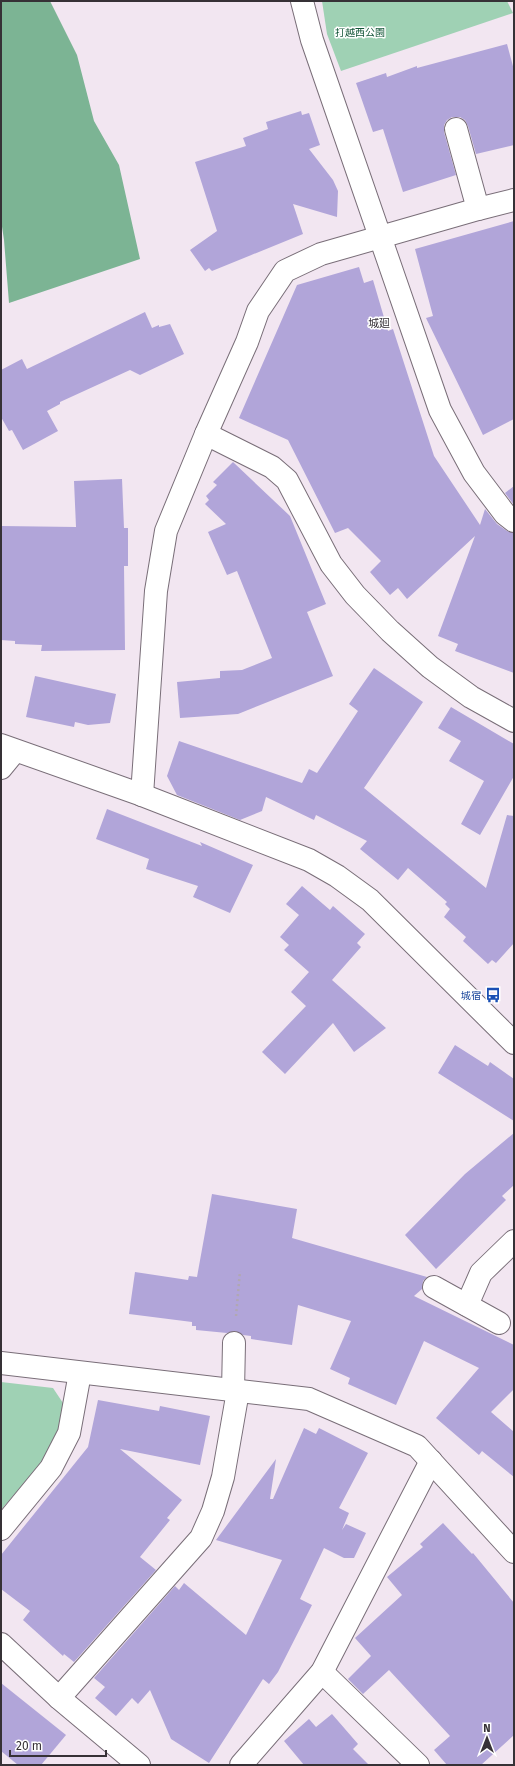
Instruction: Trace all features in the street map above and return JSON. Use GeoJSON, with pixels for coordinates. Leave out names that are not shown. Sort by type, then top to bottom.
{"type":"FeatureCollection","features":[{"type":"Feature","properties":{"kind":"street"},"geometry":{"type":"LineString","coordinates":[[302,1],[312,40],[440,410],[474,473],[506,514],[514,521]]}},
{"type":"Feature","properties":{"kind":"street"},"geometry":{"type":"LineString","coordinates":[[456,129],[478,208]]}},
{"type":"Feature","properties":{"kind":"street"},"geometry":{"type":"LineString","coordinates":[[142,795],[156,591],[166,532],[206,434],[248,342],[258,311],[285,271],[321,254],[478,208],[514,200]]}},
{"type":"Feature","properties":{"kind":"street"},"geometry":{"type":"LineString","coordinates":[[206,434],[272,467],[287,480],[331,564],[355,595],[385,626],[430,667],[471,698],[514,720]]}},
{"type":"Feature","properties":{"kind":"street"},"geometry":{"type":"LineString","coordinates":[[1,768],[8,748],[142,795],[309,860],[337,876],[370,900],[514,1043]]}},
{"type":"Feature","properties":{"kind":"street"},"geometry":{"type":"LineString","coordinates":[[467,1305],[481,1273],[514,1241]]}},
{"type":"Feature","properties":{"kind":"street"},"geometry":{"type":"LineString","coordinates":[[434,1287],[499,1323]]}},
{"type":"Feature","properties":{"kind":"street"},"geometry":{"type":"LineString","coordinates":[[59,1698],[201,1538],[213,1511],[224,1477],[235,1391],[234,1343]]}},
{"type":"Feature","properties":{"kind":"street"},"geometry":{"type":"LineString","coordinates":[[1,1363],[309,1399],[417,1446],[514,1552]]}},
{"type":"Feature","properties":{"kind":"street"},"geometry":{"type":"LineString","coordinates":[[1,1529],[51,1468],[69,1433],[80,1373]]}},
{"type":"Feature","properties":{"kind":"street"},"geometry":{"type":"LineString","coordinates":[[241,1765],[322,1672],[430,1461]]}},
{"type":"Feature","properties":{"kind":"street"},"geometry":{"type":"LineString","coordinates":[[1,1644],[59,1698],[139,1765]]}},
{"type":"Feature","properties":{"kind":"street"},"geometry":{"type":"LineString","coordinates":[[322,1672],[418,1765]]}},
{"type":"Feature","properties":{"kind":"path"},"geometry":{"type":"LineString","coordinates":[[234,1343],[240,1271]]}},
{"type":"Feature","properties":{"kind":"green space"},"geometry":{"type":"Polygon","coordinates":[[[1,1],[50,1],[77,55],[94,121],[119,165],[140,259],[9,303],[1,220],[1,1]]]}},
{"type":"Feature","properties":{"kind":"green space","name":"打越西公園"},"geometry":{"type":"Polygon","coordinates":[[[322,1],[507,1],[513,13],[341,71],[327,34],[322,1]]]}},
{"type":"Feature","properties":{"kind":"green space"},"geometry":{"type":"Polygon","coordinates":[[[1,1382],[53,1388],[65,1406],[58,1433],[47,1454],[1,1510],[1,1382]]]}},
{"type":"Feature","properties":{"kind":"building"},"geometry":{"type":"Polygon","coordinates":[[[507,44],[514,70],[514,145],[476,154],[465,120],[460,117],[452,117],[447,120],[444,125],[444,132],[456,175],[403,192],[383,129],[373,132],[356,83],[386,73],[387,77],[417,66],[417,68],[507,44]]]}},
{"type":"Feature","properties":{"kind":"building"},"geometry":{"type":"Polygon","coordinates":[[[301,111],[302,115],[309,113],[320,145],[309,149],[333,180],[338,191],[337,217],[293,204],[303,234],[212,271],[209,268],[205,271],[190,250],[217,231],[195,162],[246,146],[243,138],[268,129],[266,122],[301,111]]]}},
{"type":"Feature","properties":{"kind":"building"},"geometry":{"type":"Polygon","coordinates":[[[514,221],[514,419],[483,435],[426,318],[433,316],[415,249],[514,221]]]}},
{"type":"Feature","properties":{"kind":"building"},"geometry":{"type":"Polygon","coordinates":[[[359,267],[364,283],[373,280],[388,331],[393,329],[434,456],[480,525],[485,509],[497,524],[507,531],[514,533],[514,673],[455,651],[458,644],[438,636],[475,536],[407,599],[398,588],[390,595],[370,572],[381,561],[348,528],[335,533],[288,440],[239,418],[297,285],[359,267]]]}},
{"type":"Feature","properties":{"kind":"building"},"geometry":{"type":"Polygon","coordinates":[[[145,312],[152,328],[159,325],[159,327],[170,324],[184,354],[140,375],[130,370],[60,402],[60,404],[47,411],[58,431],[23,450],[12,430],[9,431],[1,417],[1,370],[22,359],[27,369],[145,312]]]}},
{"type":"Feature","properties":{"kind":"building"},"geometry":{"type":"Polygon","coordinates":[[[233,462],[290,516],[326,604],[307,612],[333,676],[238,714],[180,718],[177,682],[220,678],[220,671],[242,670],[272,658],[237,571],[227,575],[208,532],[226,524],[205,504],[209,500],[206,496],[217,485],[213,482],[233,462]]]}},
{"type":"Feature","properties":{"kind":"building"},"geometry":{"type":"Polygon","coordinates":[[[122,479],[124,528],[128,528],[128,566],[124,566],[125,650],[41,651],[42,645],[15,644],[15,641],[1,640],[1,526],[76,527],[74,481],[122,479]]]}},
{"type":"Feature","properties":{"kind":"building"},"geometry":{"type":"Polygon","coordinates":[[[514,486],[514,505],[505,493],[514,486]]]}},
{"type":"Feature","properties":{"kind":"building"},"geometry":{"type":"Polygon","coordinates":[[[374,668],[423,702],[364,788],[486,888],[507,815],[514,816],[514,943],[496,963],[492,960],[488,964],[463,941],[466,937],[444,917],[450,909],[445,904],[447,902],[408,868],[398,880],[360,849],[367,841],[316,815],[314,820],[266,797],[262,811],[240,820],[177,795],[167,776],[179,741],[302,783],[309,769],[317,773],[358,711],[349,704],[374,668]]]}},
{"type":"Feature","properties":{"kind":"building"},"geometry":{"type":"Polygon","coordinates":[[[35,676],[116,694],[110,723],[88,725],[75,722],[74,727],[26,717],[35,676]]]}},
{"type":"Feature","properties":{"kind":"building"},"geometry":{"type":"Polygon","coordinates":[[[451,707],[514,744],[514,776],[480,835],[461,824],[484,781],[449,761],[461,741],[438,728],[451,707]]]}},
{"type":"Feature","properties":{"kind":"building"},"geometry":{"type":"Polygon","coordinates":[[[107,809],[202,846],[200,842],[253,865],[230,913],[193,897],[198,886],[146,869],[149,859],[96,839],[107,809]]]}},
{"type":"Feature","properties":{"kind":"building"},"geometry":{"type":"Polygon","coordinates":[[[302,886],[330,910],[333,906],[365,934],[357,943],[361,947],[332,980],[386,1028],[354,1052],[333,1023],[285,1074],[262,1052],[306,1006],[291,992],[309,972],[284,950],[289,945],[280,937],[299,915],[286,904],[302,886]]]}},
{"type":"Feature","properties":{"kind":"building"},"geometry":{"type":"Polygon","coordinates":[[[455,1045],[488,1066],[490,1062],[514,1079],[514,1121],[438,1073],[455,1045]]]}},
{"type":"Feature","properties":{"kind":"building"},"geometry":{"type":"Polygon","coordinates":[[[514,1133],[514,1185],[502,1196],[506,1200],[436,1269],[405,1235],[465,1174],[514,1133]]]}},
{"type":"Feature","properties":{"kind":"building"},"geometry":{"type":"Polygon","coordinates":[[[212,1194],[297,1209],[292,1238],[427,1277],[423,1281],[422,1289],[414,1296],[514,1345],[514,1389],[491,1412],[514,1432],[514,1477],[482,1451],[479,1455],[436,1418],[479,1368],[424,1341],[396,1405],[348,1384],[350,1378],[330,1369],[351,1321],[298,1305],[292,1345],[251,1339],[251,1336],[243,1335],[235,1331],[227,1333],[196,1330],[196,1326],[192,1326],[192,1322],[129,1314],[135,1272],[188,1280],[189,1276],[197,1277],[212,1194]]]}},
{"type":"Feature","properties":{"kind":"building"},"geometry":{"type":"Polygon","coordinates":[[[98,1400],[159,1411],[160,1406],[210,1416],[200,1465],[120,1449],[182,1500],[167,1518],[170,1520],[140,1557],[156,1570],[74,1662],[64,1654],[63,1656],[23,1620],[30,1611],[1,1589],[1,1555],[88,1447],[98,1400]]]}},
{"type":"Feature","properties":{"kind":"building"},"geometry":{"type":"Polygon","coordinates":[[[304,1428],[316,1434],[319,1428],[368,1453],[339,1508],[349,1513],[342,1530],[346,1524],[366,1533],[354,1558],[344,1558],[324,1548],[300,1599],[312,1605],[278,1672],[269,1684],[263,1679],[209,1763],[171,1739],[150,1690],[138,1704],[132,1698],[116,1716],[95,1698],[105,1687],[94,1678],[175,1586],[179,1590],[184,1583],[246,1635],[282,1560],[216,1540],[276,1459],[270,1499],[273,1499],[304,1428]]]}},
{"type":"Feature","properties":{"kind":"building"},"geometry":{"type":"Polygon","coordinates":[[[443,1523],[472,1554],[473,1553],[514,1603],[514,1735],[481,1765],[447,1765],[434,1750],[450,1736],[389,1670],[363,1694],[348,1679],[371,1656],[355,1638],[402,1595],[387,1577],[423,1547],[420,1544],[443,1523]]]}},
{"type":"Feature","properties":{"kind":"building"},"geometry":{"type":"Polygon","coordinates":[[[1,1683],[66,1735],[41,1765],[18,1765],[1,1751],[1,1683]]]}},
{"type":"Feature","properties":{"kind":"building"},"geometry":{"type":"Polygon","coordinates":[[[332,1714],[358,1744],[353,1749],[369,1765],[304,1765],[284,1741],[309,1719],[316,1727],[332,1714]]]}},
{"type":"Feature","properties":{"kind":"place","name":"城宿"},"geometry":{"type":"Point","coordinates":[493,995]}},
{"type":"Feature","properties":{"kind":"district","name":"城廻"},"geometry":{"type":"Point","coordinates":[379,323]}}]}
